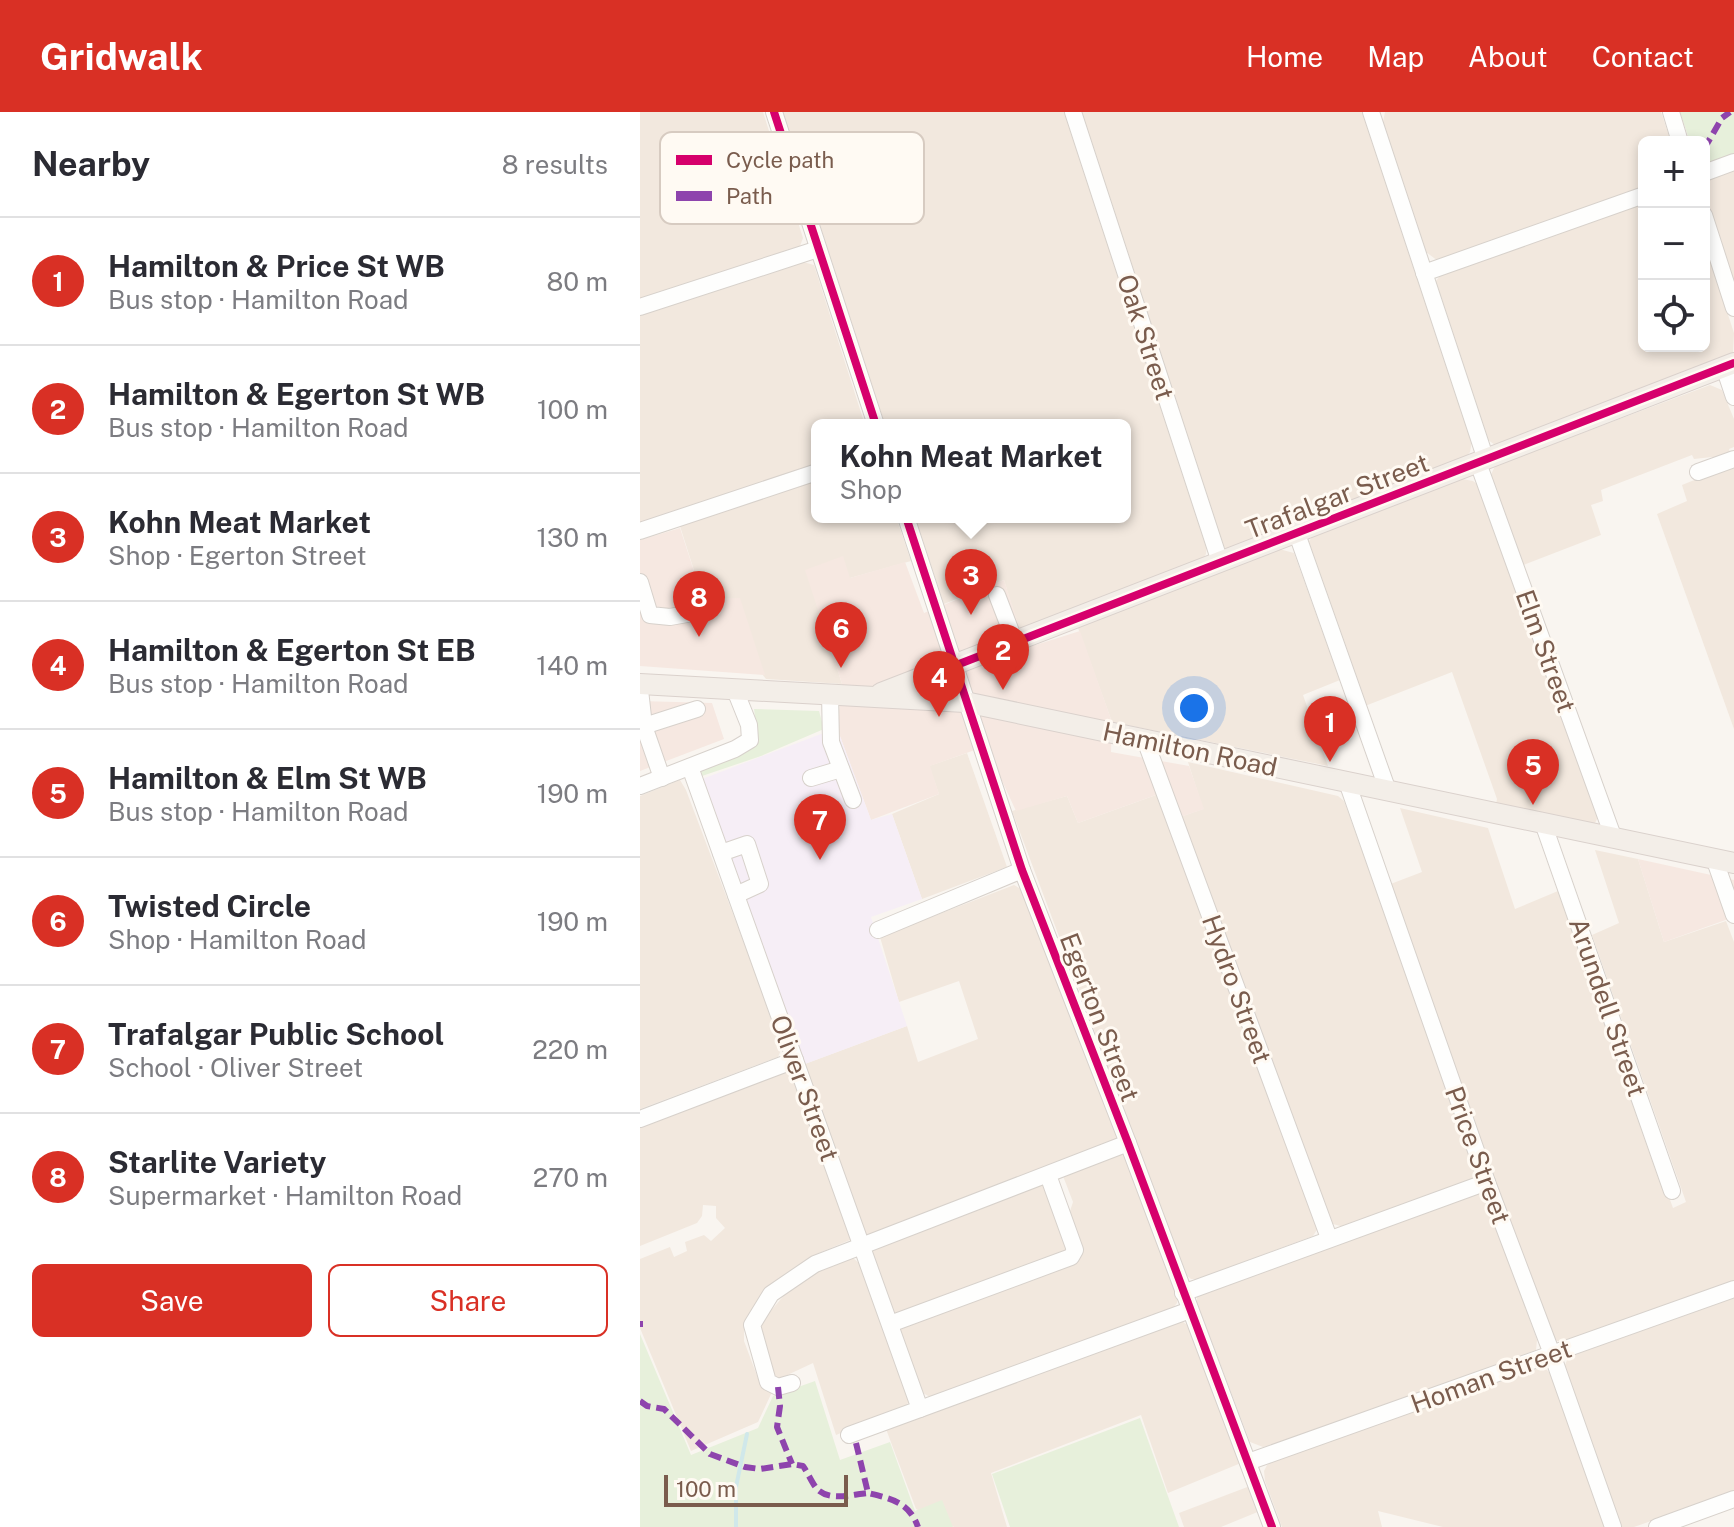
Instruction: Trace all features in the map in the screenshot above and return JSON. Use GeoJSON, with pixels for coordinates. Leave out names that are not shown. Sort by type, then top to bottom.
{"type":"FeatureCollection","features":[{"type":"Feature","properties":{"kind":"main road","name":"Trafalgar Street"},"geometry":{"type":"LineString","coordinates":[[873,696],[1729,365]]}},
{"type":"Feature","properties":{"kind":"main road","name":"Hamilton Road"},"geometry":{"type":"LineString","coordinates":[[640,687],[965,702],[1724,860]]}},
{"type":"Feature","properties":{"kind":"street"},"geometry":{"type":"LineString","coordinates":[[774,112],[780,132]]}},
{"type":"Feature","properties":{"kind":"street","name":"Oak Street"},"geometry":{"type":"LineString","coordinates":[[1073,112],[1220,562]]}},
{"type":"Feature","properties":{"kind":"street","name":"Elm Street"},"geometry":{"type":"LineString","coordinates":[[1371,112],[1482,462],[1614,839]]}},
{"type":"Feature","properties":{"kind":"street"},"geometry":{"type":"LineString","coordinates":[[1671,112],[1678,136]]}},
{"type":"Feature","properties":{"kind":"street"},"geometry":{"type":"LineString","coordinates":[[1710,171],[1734,162]]}},
{"type":"Feature","properties":{"kind":"street"},"geometry":{"type":"LineString","coordinates":[[1424,273],[1638,197]]}},
{"type":"Feature","properties":{"kind":"street"},"geometry":{"type":"LineString","coordinates":[[810,224],[874,419]]}},
{"type":"Feature","properties":{"kind":"street"},"geometry":{"type":"LineString","coordinates":[[1710,234],[1734,308]]}},
{"type":"Feature","properties":{"kind":"street"},"geometry":{"type":"LineString","coordinates":[[640,307],[818,249]]}},
{"type":"Feature","properties":{"kind":"street"},"geometry":{"type":"LineString","coordinates":[[1729,365],[1734,397]]}},
{"type":"Feature","properties":{"kind":"street"},"geometry":{"type":"LineString","coordinates":[[1698,472],[1734,459]]}},
{"type":"Feature","properties":{"kind":"street"},"geometry":{"type":"LineString","coordinates":[[640,531],[811,474]]}},
{"type":"Feature","properties":{"kind":"street","name":"Egerton Street"},"geometry":{"type":"LineString","coordinates":[[908,523],[1022,870],[1272,1527]]}},
{"type":"Feature","properties":{"kind":"street"},"geometry":{"type":"LineString","coordinates":[[1297,534],[1388,791]]}},
{"type":"Feature","properties":{"kind":"street"},"geometry":{"type":"LineString","coordinates":[[640,582],[650,615],[670,617],[698,612]]}},
{"type":"Feature","properties":{"kind":"street"},"geometry":{"type":"LineString","coordinates":[[997,595],[1015,642]]}},
{"type":"Feature","properties":{"kind":"street"},"geometry":{"type":"LineString","coordinates":[[640,687],[644,726],[662,778]]}},
{"type":"Feature","properties":{"kind":"street"},"geometry":{"type":"LineString","coordinates":[[640,786],[750,740],[749,725],[735,690]]}},
{"type":"Feature","properties":{"kind":"street"},"geometry":{"type":"LineString","coordinates":[[830,694],[831,742],[853,800]]}},
{"type":"Feature","properties":{"kind":"street"},"geometry":{"type":"LineString","coordinates":[[644,726],[697,709]]}},
{"type":"Feature","properties":{"kind":"street","name":"Hydro Street"},"geometry":{"type":"LineString","coordinates":[[1145,740],[1329,1238]]}},
{"type":"Feature","properties":{"kind":"street","name":"Oliver Street"},"geometry":{"type":"LineString","coordinates":[[690,767],[920,1409]]}},
{"type":"Feature","properties":{"kind":"street"},"geometry":{"type":"LineString","coordinates":[[811,778],[841,769]]}},
{"type":"Feature","properties":{"kind":"street","name":"Price Street"},"geometry":{"type":"LineString","coordinates":[[1347,782],[1487,1182],[1613,1527]]}},
{"type":"Feature","properties":{"kind":"street","name":"Arundell Street"},"geometry":{"type":"LineString","coordinates":[[1543,823],[1672,1191]]}},
{"type":"Feature","properties":{"kind":"street"},"geometry":{"type":"LineString","coordinates":[[721,853],[747,844],[760,884],[736,895]]}},
{"type":"Feature","properties":{"kind":"street"},"geometry":{"type":"LineString","coordinates":[[1724,860],[1734,915]]}},
{"type":"Feature","properties":{"kind":"street"},"geometry":{"type":"LineString","coordinates":[[878,930],[1022,870]]}},
{"type":"Feature","properties":{"kind":"street"},"geometry":{"type":"LineString","coordinates":[[640,1119],[795,1060]]}},
{"type":"Feature","properties":{"kind":"street"},"geometry":{"type":"LineString","coordinates":[[792,1383],[778,1387],[768,1382],[752,1325],[771,1294],[815,1264],[1128,1143]]}},
{"type":"Feature","properties":{"kind":"street"},"geometry":{"type":"LineString","coordinates":[[890,1324],[1071,1257],[1075,1250],[1048,1175]]}},
{"type":"Feature","properties":{"kind":"street"},"geometry":{"type":"LineString","coordinates":[[1183,1293],[1487,1182]]}},
{"type":"Feature","properties":{"kind":"street","name":"Homan Street"},"geometry":{"type":"LineString","coordinates":[[1248,1462],[1734,1289]]}},
{"type":"Feature","properties":{"kind":"street"},"geometry":{"type":"LineString","coordinates":[[849,1435],[1190,1310]]}},
{"type":"Feature","properties":{"kind":"street"},"geometry":{"type":"LineString","coordinates":[[1657,1527],[1734,1499]]}},
{"type":"Feature","properties":{"kind":"shaded area"},"geometry":{"type":"Polygon","coordinates":[[[640,112],[763,112],[769,132],[660,132],[660,224],[799,224],[803,238],[800,246],[796,250],[640,301],[640,112]]]}},
{"type":"Feature","properties":{"kind":"shaded area"},"geometry":{"type":"Polygon","coordinates":[[[782,112],[1066,112],[1207,543],[1201,562],[1019,629],[1004,580],[944,604],[917,523],[1131,523],[1131,419],[883,419],[819,224],[924,224],[924,132],[789,132],[782,112]]]}},
{"type":"Feature","properties":{"kind":"shaded area"},"geometry":{"type":"Polygon","coordinates":[[[1080,112],[1365,112],[1472,441],[1470,452],[1464,460],[1226,549],[1220,542],[1080,112]]]}},
{"type":"Feature","properties":{"kind":"shaded area"},"geometry":{"type":"Polygon","coordinates":[[[1385,112],[1661,112],[1669,136],[1638,136],[1638,189],[1438,261],[1426,252],[1383,122],[1385,112]]]}},
{"type":"Feature","properties":{"kind":"shaded area"},"geometry":{"type":"Polygon","coordinates":[[[1734,167],[1734,284],[1710,212],[1712,175],[1734,167]]]}},
{"type":"Feature","properties":{"kind":"shaded area"},"geometry":{"type":"Polygon","coordinates":[[[1638,202],[1638,352],[1710,352],[1710,259],[1734,333],[1733,354],[1506,444],[1495,445],[1484,437],[1436,289],[1436,281],[1442,273],[1638,202]]]}},
{"type":"Feature","properties":{"kind":"shaded area"},"geometry":{"type":"Polygon","coordinates":[[[803,262],[814,265],[863,419],[811,419],[811,466],[640,523],[640,315],[803,262]]]}},
{"type":"Feature","properties":{"kind":"shaded area"},"geometry":{"type":"Polygon","coordinates":[[[1710,385],[1722,390],[1734,419],[1734,447],[1729,449],[1731,456],[1715,463],[1712,457],[1694,459],[1692,455],[1601,490],[1603,501],[1591,505],[1601,535],[1521,566],[1489,479],[1495,466],[1710,385]]]}},
{"type":"Feature","properties":{"kind":"shaded area"},"geometry":{"type":"Polygon","coordinates":[[[1734,464],[1734,729],[1657,514],[1687,501],[1682,485],[1734,464]]]}},
{"type":"Feature","properties":{"kind":"shaded area"},"geometry":{"type":"Polygon","coordinates":[[[1462,479],[1477,484],[1597,808],[1599,815],[1594,825],[1496,804],[1497,799],[1452,672],[1365,706],[1306,547],[1314,535],[1462,479]]]}},
{"type":"Feature","properties":{"kind":"shaded area"},"geometry":{"type":"Polygon","coordinates":[[[811,480],[811,523],[898,523],[911,561],[850,578],[806,570],[842,684],[766,679],[703,599],[679,523],[811,480]]]}},
{"type":"Feature","properties":{"kind":"shaded area"},"geometry":{"type":"Polygon","coordinates":[[[680,528],[703,599],[740,598],[765,675],[640,666],[640,540],[680,528]]]}},
{"type":"Feature","properties":{"kind":"shaded area"},"geometry":{"type":"Polygon","coordinates":[[[1279,549],[1294,553],[1340,680],[1303,695],[1328,766],[1112,722],[1078,628],[1279,549]]]}},
{"type":"Feature","properties":{"kind":"shaded area"},"geometry":{"type":"Polygon","coordinates":[[[843,556],[850,578],[905,562],[924,613],[1004,580],[1026,648],[1080,631],[1112,722],[1111,752],[1189,766],[1204,809],[1180,817],[1167,791],[1078,823],[1067,796],[1016,811],[986,746],[930,766],[939,794],[871,820],[837,728],[842,684],[805,570],[843,556]]]}},
{"type":"Feature","properties":{"kind":"shaded area"},"geometry":{"type":"Polygon","coordinates":[[[640,701],[712,703],[724,739],[640,771],[640,701]]]}},
{"type":"Feature","properties":{"kind":"shaded area"},"geometry":{"type":"Polygon","coordinates":[[[837,728],[871,820],[892,814],[922,899],[871,917],[907,1026],[805,1064],[702,779],[837,728]]]}},
{"type":"Feature","properties":{"kind":"shaded area"},"geometry":{"type":"Polygon","coordinates":[[[967,753],[1007,867],[922,899],[892,814],[939,794],[929,766],[967,753]]]}},
{"type":"Feature","properties":{"kind":"shaded area"},"geometry":{"type":"Polygon","coordinates":[[[1188,762],[1338,796],[1344,801],[1476,1165],[1475,1175],[1470,1181],[1344,1227],[1333,1224],[1177,818],[1203,809],[1188,762]]]}},
{"type":"Feature","properties":{"kind":"shaded area"},"geometry":{"type":"Polygon","coordinates":[[[680,780],[758,980],[781,1050],[778,1057],[640,1109],[640,796],[680,780]]]}},
{"type":"Feature","properties":{"kind":"shaded area"},"geometry":{"type":"Polygon","coordinates":[[[1156,795],[1320,1225],[1313,1236],[1198,1279],[1186,1275],[1012,811],[1067,796],[1078,823],[1156,795]]]}},
{"type":"Feature","properties":{"kind":"shaded area"},"geometry":{"type":"Polygon","coordinates":[[[1400,808],[1488,828],[1515,909],[1558,891],[1673,1208],[1686,1202],[1592,935],[1619,923],[1595,850],[1638,859],[1664,942],[1726,921],[1734,942],[1734,1282],[1566,1342],[1557,1341],[1551,1335],[1388,885],[1422,872],[1400,808]]]}},
{"type":"Feature","properties":{"kind":"shaded area"},"geometry":{"type":"Polygon","coordinates":[[[1638,859],[1734,880],[1734,917],[1664,942],[1638,859]]]}},
{"type":"Feature","properties":{"kind":"shaded area"},"geometry":{"type":"Polygon","coordinates":[[[1014,885],[1021,889],[1117,1138],[1112,1144],[871,1235],[866,1234],[860,1227],[802,1065],[907,1026],[918,1062],[978,1039],[959,981],[899,1002],[880,937],[1014,885]]]}},
{"type":"Feature","properties":{"kind":"shaded area"},"geometry":{"type":"Polygon","coordinates":[[[789,1069],[851,1232],[850,1240],[814,1255],[785,1274],[767,1290],[751,1311],[744,1325],[744,1341],[759,1381],[772,1392],[758,1422],[691,1451],[640,1328],[640,1259],[670,1247],[674,1257],[687,1251],[685,1242],[704,1235],[711,1241],[725,1228],[716,1218],[716,1206],[703,1205],[702,1216],[697,1223],[640,1246],[640,1123],[789,1069]]]}},
{"type":"Feature","properties":{"kind":"shaded area"},"geometry":{"type":"Polygon","coordinates":[[[1120,1154],[1126,1156],[1178,1296],[1173,1308],[932,1398],[921,1392],[899,1326],[1074,1262],[1069,1214],[1073,1202],[1063,1176],[1120,1154]]]}},
{"type":"Feature","properties":{"kind":"shaded area"},"geometry":{"type":"Polygon","coordinates":[[[1043,1184],[1069,1251],[895,1315],[873,1258],[877,1247],[1043,1184]]]}},
{"type":"Feature","properties":{"kind":"shaded area"},"geometry":{"type":"Polygon","coordinates":[[[1483,1194],[1487,1199],[1537,1340],[1536,1350],[1276,1445],[1263,1447],[1250,1442],[1197,1296],[1483,1194]]]}},
{"type":"Feature","properties":{"kind":"shaded area"},"geometry":{"type":"Polygon","coordinates":[[[853,1258],[859,1263],[910,1400],[905,1407],[836,1435],[813,1363],[781,1378],[775,1377],[770,1372],[760,1331],[764,1319],[791,1287],[809,1275],[853,1258]]]}},
{"type":"Feature","properties":{"kind":"shaded area"},"geometry":{"type":"Polygon","coordinates":[[[1734,1298],[1734,1492],[1634,1527],[1622,1527],[1564,1368],[1567,1360],[1734,1298]]]}},
{"type":"Feature","properties":{"kind":"shaded area"},"geometry":{"type":"Polygon","coordinates":[[[1180,1320],[1189,1326],[1241,1463],[1168,1493],[1141,1415],[991,1473],[1007,1527],[954,1527],[916,1509],[886,1429],[1180,1320]]]}},
{"type":"Feature","properties":{"kind":"shaded area"},"geometry":{"type":"Polygon","coordinates":[[[1545,1368],[1550,1373],[1605,1527],[1443,1527],[1378,1511],[1382,1527],[1282,1527],[1265,1481],[1264,1471],[1273,1461],[1545,1368]]]}},
{"type":"Feature","properties":{"kind":"shaded area"},"geometry":{"type":"Polygon","coordinates":[[[1250,1486],[1260,1511],[1221,1527],[1184,1527],[1179,1513],[1250,1486]]]}},
{"type":"Feature","properties":{"kind":"green space"},"geometry":{"type":"Polygon","coordinates":[[[1680,112],[1734,112],[1734,155],[1710,165],[1710,136],[1688,136],[1680,112]]]}},
{"type":"Feature","properties":{"kind":"green space"},"geometry":{"type":"Polygon","coordinates":[[[754,709],[819,711],[824,729],[761,756],[702,776],[701,770],[755,746],[758,739],[754,709]]]}},
{"type":"Feature","properties":{"kind":"green space"},"geometry":{"type":"Polygon","coordinates":[[[640,1334],[691,1455],[758,1428],[773,1396],[815,1381],[840,1460],[890,1442],[915,1511],[942,1500],[953,1527],[640,1527],[640,1334]]]}},
{"type":"Feature","properties":{"kind":"green space"},"geometry":{"type":"Polygon","coordinates":[[[1140,1418],[1179,1527],[1010,1527],[992,1474],[1140,1418]]]}},
{"type":"Feature","properties":{"kind":"waterway"},"geometry":{"type":"LineString","coordinates":[[736,1527],[736,1487],[747,1434]]}},
{"type":"Feature","properties":{"kind":"marked path"},"geometry":{"type":"LineString","coordinates":[[1710,139],[1722,118],[1730,112]]}},
{"type":"Feature","properties":{"kind":"marked path"},"geometry":{"type":"LineString","coordinates":[[640,1321],[640,1327]]}},
{"type":"Feature","properties":{"kind":"marked path"},"geometry":{"type":"LineString","coordinates":[[778,1387],[780,1406],[777,1427],[792,1464]]}},
{"type":"Feature","properties":{"kind":"marked path"},"geometry":{"type":"LineString","coordinates":[[640,1401],[647,1406],[664,1409],[710,1454],[760,1469],[792,1464],[803,1466],[817,1489],[828,1495],[868,1493]]}},
{"type":"Feature","properties":{"kind":"marked path"},"geometry":{"type":"LineString","coordinates":[[856,1443],[868,1493],[905,1507],[918,1527]]}},
{"type":"Feature","properties":{"kind":"cycle path"},"geometry":{"type":"LineString","coordinates":[[774,112],[781,132]]}},
{"type":"Feature","properties":{"kind":"cycle path"},"geometry":{"type":"LineString","coordinates":[[810,224],[874,419]]}},
{"type":"Feature","properties":{"kind":"cycle path"},"geometry":{"type":"LineString","coordinates":[[954,666],[1734,363]]}},
{"type":"Feature","properties":{"kind":"cycle path"},"geometry":{"type":"LineString","coordinates":[[908,523],[1022,870],[1272,1527]]}},
{"type":"Feature","properties":{"kind":"place","name":"Kohn Meat Market"},"geometry":{"type":"Point","coordinates":[971,615]}},
{"type":"Feature","properties":{"kind":"place","name":"Starlite Variety"},"geometry":{"type":"Point","coordinates":[699,637]}},
{"type":"Feature","properties":{"kind":"place","name":"Twisted Circle"},"geometry":{"type":"Point","coordinates":[841,668]}},
{"type":"Feature","properties":{"kind":"place","name":"Hamilton & Egerton St WB"},"geometry":{"type":"Point","coordinates":[1003,690]}},
{"type":"Feature","properties":{"kind":"place","name":"Hamilton & Egerton St EB"},"geometry":{"type":"Point","coordinates":[939,717]}},
{"type":"Feature","properties":{"kind":"place","name":"Hamilton & Price St WB"},"geometry":{"type":"Point","coordinates":[1330,762]}},
{"type":"Feature","properties":{"kind":"place","name":"Hamilton & Elm St WB"},"geometry":{"type":"Point","coordinates":[1533,805]}},
{"type":"Feature","properties":{"kind":"place","name":"Trafalgar Public School"},"geometry":{"type":"Point","coordinates":[820,860]}}]}
